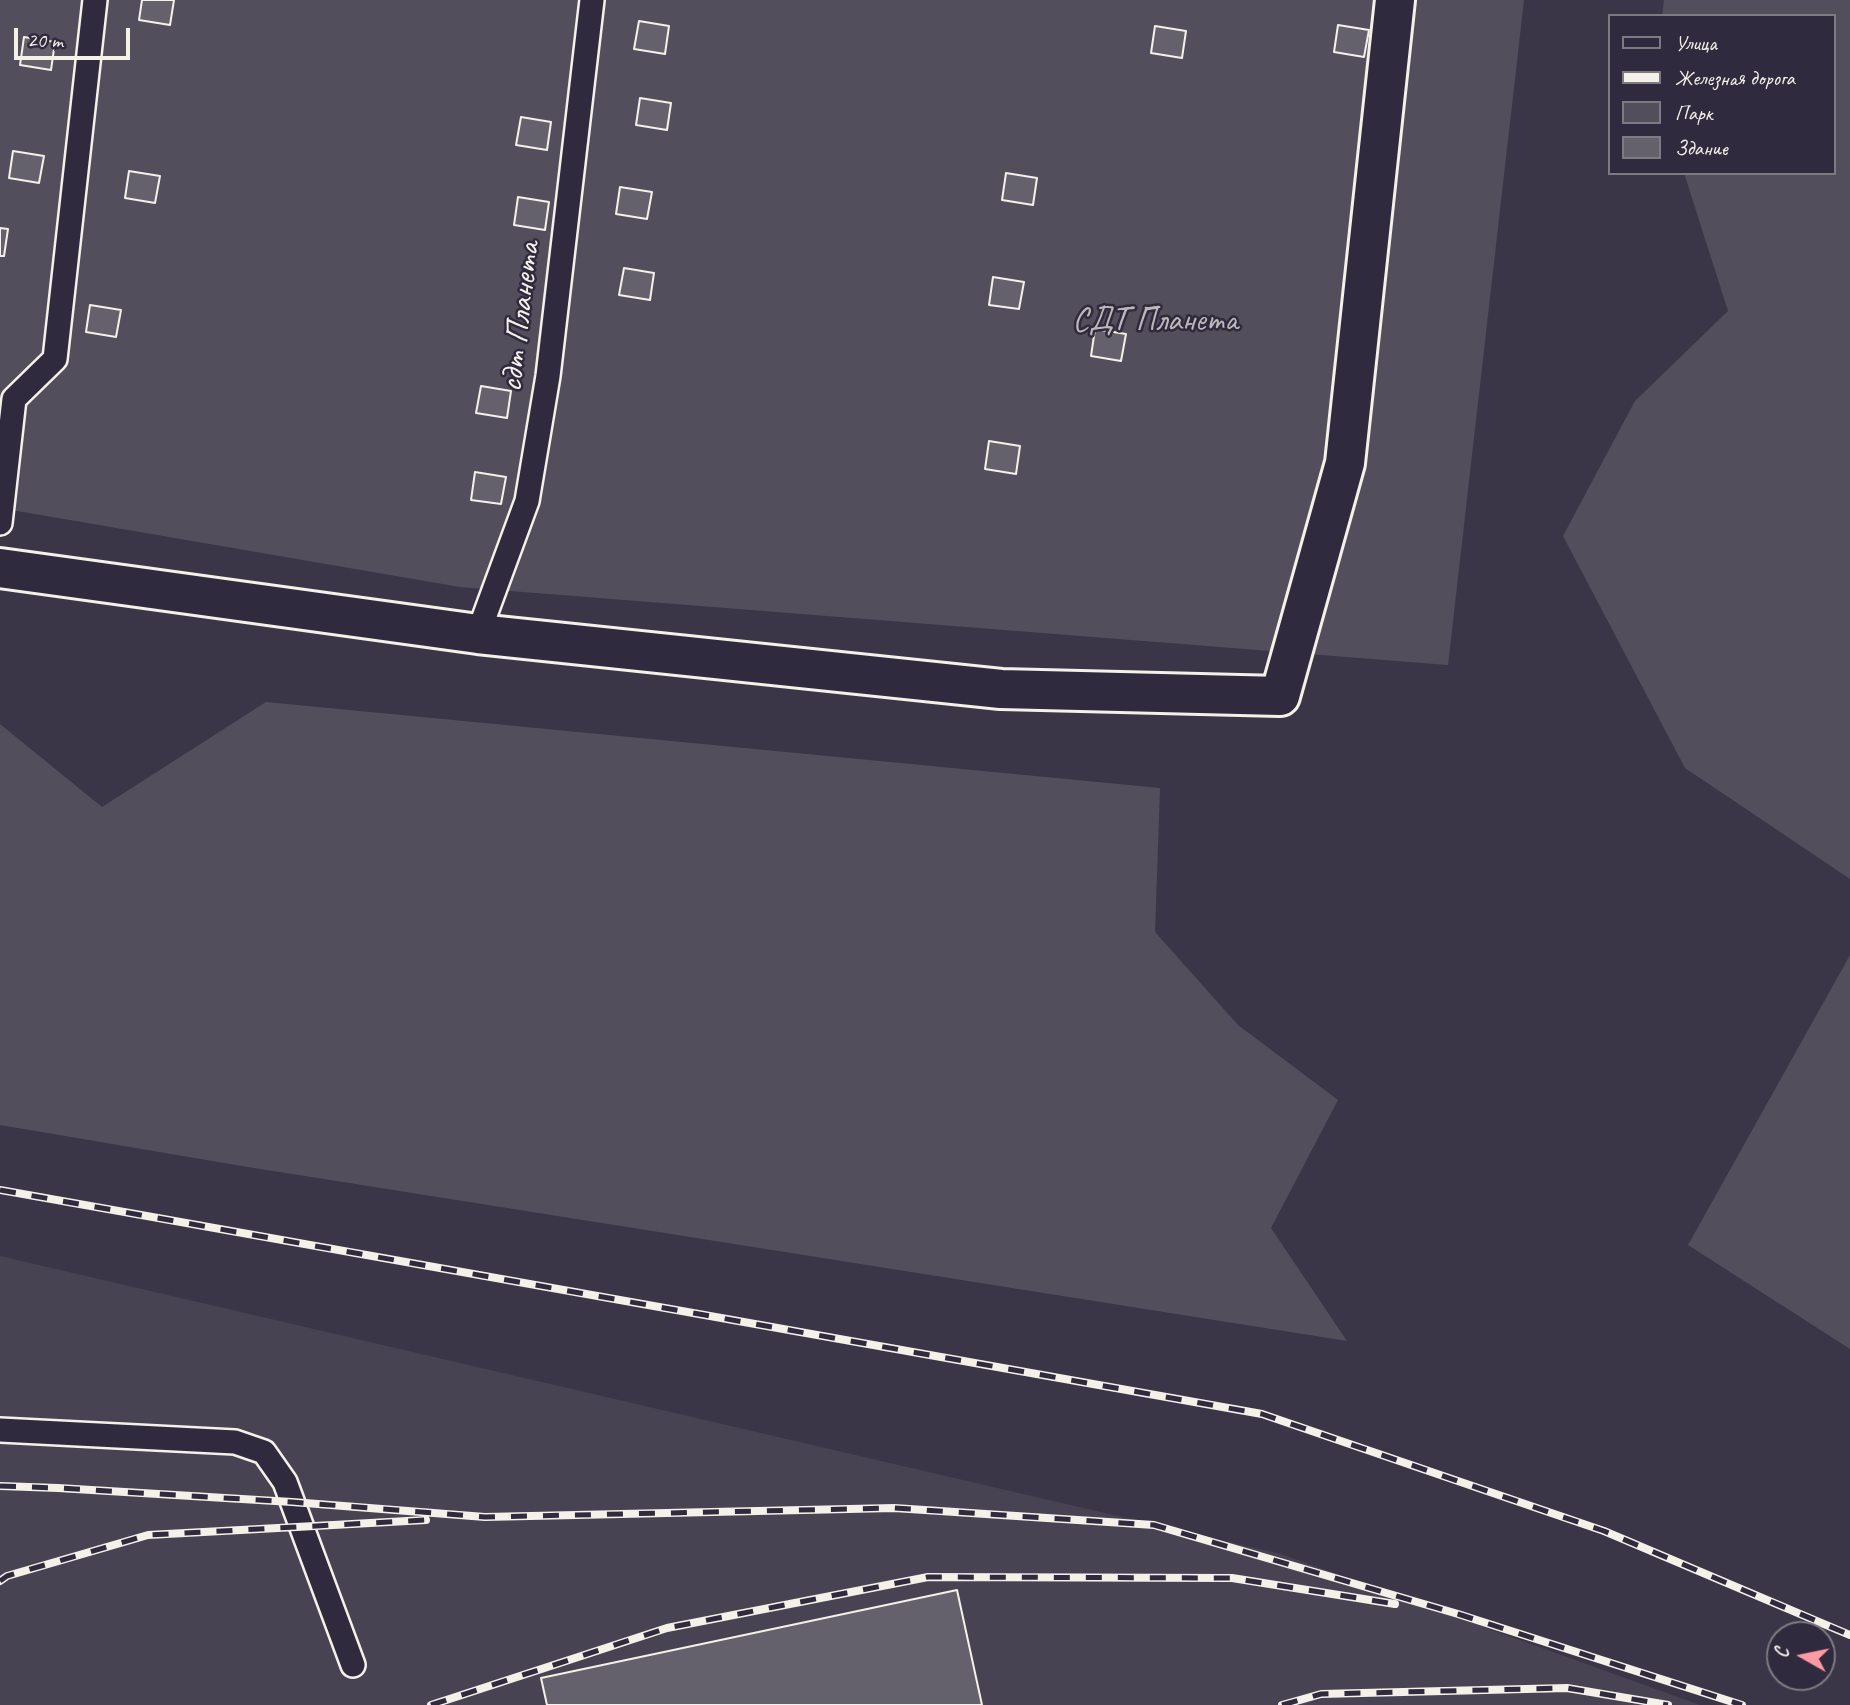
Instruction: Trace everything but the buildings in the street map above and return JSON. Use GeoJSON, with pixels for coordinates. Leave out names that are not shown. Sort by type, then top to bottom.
{"type":"FeatureCollection","features":[{"type":"Feature","properties":{"kind":"street"},"geometry":{"type":"LineString","coordinates":[[0,568],[478,634],[1001,689],[1280,696],[1345,463],[1395,0]]}},
{"type":"Feature","properties":{"kind":"lane"},"geometry":{"type":"LineString","coordinates":[[0,523],[14,400],[55,359],[95,0]]}},
{"type":"Feature","properties":{"kind":"lane","name":"сдт Планета"},"geometry":{"type":"LineString","coordinates":[[478,634],[527,501],[548,376],[592,0]]}},
{"type":"Feature","properties":{"kind":"lane"},"geometry":{"type":"LineString","coordinates":[[0,1430],[235,1442],[264,1452],[285,1482],[354,1665]]}},
{"type":"Feature","properties":{"kind":"shaded area"},"geometry":{"type":"Polygon","coordinates":[[[0,1256],[1281,1554],[1700,1705],[0,1705],[0,1256]]]}},
{"type":"Feature","properties":{"kind":"green space","name":"СДТ Планета"},"geometry":{"type":"Polygon","coordinates":[[[0,0],[1524,0],[1448,665],[460,587],[0,508],[0,0]]]}},
{"type":"Feature","properties":{"kind":"green space"},"geometry":{"type":"Polygon","coordinates":[[[1664,0],[1850,0],[1850,879],[1685,768],[1563,536],[1635,401],[1728,311],[1685,175],[1836,175],[1836,14],[1662,14],[1664,0]]]}},
{"type":"Feature","properties":{"kind":"green space"},"geometry":{"type":"Polygon","coordinates":[[[266,702],[1160,788],[1155,932],[1238,1025],[1338,1100],[1271,1228],[1347,1341],[248,1167],[0,1125],[0,724],[102,807],[266,702]]]}},
{"type":"Feature","properties":{"kind":"green space"},"geometry":{"type":"Polygon","coordinates":[[[1850,955],[1850,1349],[1688,1245],[1850,955]]]}},
{"type":"Feature","properties":{"kind":"railway"},"geometry":{"type":"LineString","coordinates":[[0,1190],[1262,1414],[1604,1531],[1850,1635]]}},
{"type":"Feature","properties":{"kind":"railway"},"geometry":{"type":"LineString","coordinates":[[0,1486],[292,1502],[485,1517],[894,1508],[1154,1525],[1458,1614],[1742,1705]]}},
{"type":"Feature","properties":{"kind":"railway"},"geometry":{"type":"LineString","coordinates":[[0,1581],[7,1576],[148,1535],[426,1520]]}},
{"type":"Feature","properties":{"kind":"railway"},"geometry":{"type":"LineString","coordinates":[[431,1705],[667,1628],[928,1577],[1232,1578],[1395,1604]]}},
{"type":"Feature","properties":{"kind":"railway"},"geometry":{"type":"LineString","coordinates":[[1282,1705],[1321,1694],[1567,1688],[1668,1705]]}}]}
